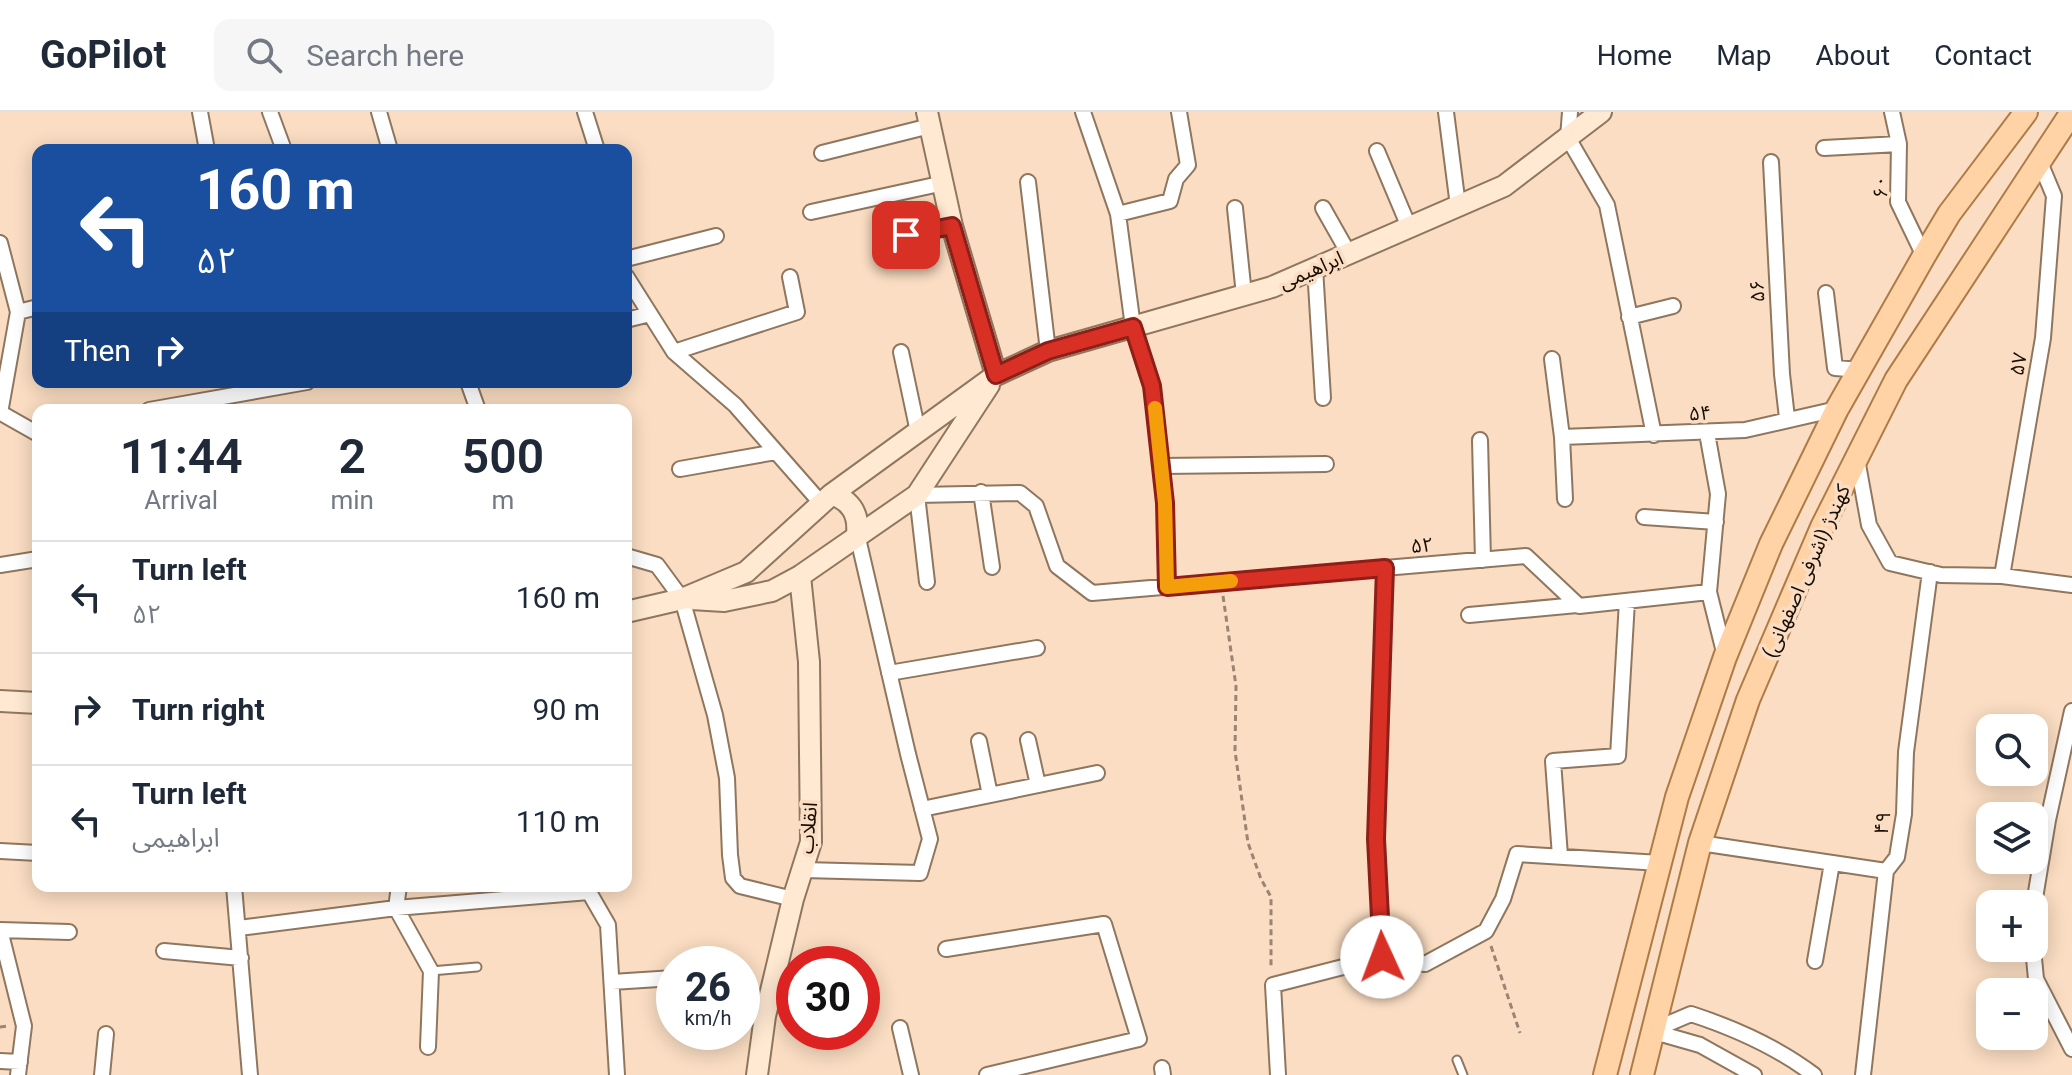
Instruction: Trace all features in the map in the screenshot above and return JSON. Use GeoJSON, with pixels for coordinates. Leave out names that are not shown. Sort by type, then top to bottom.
{"type":"FeatureCollection","features":[{"type":"Feature","properties":{"kind":"main road","name":"ابراهیمی"},"geometry":{"type":"LineString","coordinates":[[682,599],[746,572],[827,499],[996,375],[1048,351],[1272,287],[1349,254],[1504,186],[1601,112]]}},
{"type":"Feature","properties":{"kind":"main road","name":"کهندژ (اشرفی اصفهانی)"},"geometry":{"type":"LineString","coordinates":[[1605,1075],[1677,797],[1725,657],[1771,544],[1837,409],[1862,370],[1924,256],[1949,214],[2026,112]]}},
{"type":"Feature","properties":{"kind":"main road","name":"کهندژ (اشرفی اصفهانی)"},"geometry":{"type":"LineString","coordinates":[[1642,1075],[1700,843],[1748,700],[1822,527],[1896,380],[2072,112]]}},
{"type":"Feature","properties":{"kind":"main road"},"geometry":{"type":"LineString","coordinates":[[632,611],[682,599],[724,601],[749,597],[772,591],[800,576],[917,495],[996,375],[952,226],[928,119]]}},
{"type":"Feature","properties":{"kind":"main road"},"geometry":{"type":"LineString","coordinates":[[827,499],[842,498],[855,513],[857,534]]}},
{"type":"Feature","properties":{"kind":"main road","name":"انقلاب"},"geometry":{"type":"LineString","coordinates":[[757,1075],[765,1016],[793,899],[811,842],[810,703],[800,576]]}},
{"type":"Feature","properties":{"kind":"main road"},"geometry":{"type":"LineString","coordinates":[[0,701],[32,703]]}},
{"type":"Feature","properties":{"kind":"street"},"geometry":{"type":"LineString","coordinates":[[200,112],[206,144]]}},
{"type":"Feature","properties":{"kind":"street"},"geometry":{"type":"LineString","coordinates":[[270,112],[282,144]]}},
{"type":"Feature","properties":{"kind":"street"},"geometry":{"type":"LineString","coordinates":[[379,112],[388,144]]}},
{"type":"Feature","properties":{"kind":"street"},"geometry":{"type":"LineString","coordinates":[[585,112],[595,144]]}},
{"type":"Feature","properties":{"kind":"street"},"geometry":{"type":"LineString","coordinates":[[1083,112],[1118,214],[1133,327],[1152,386],[1161,466],[1167,587]]}},
{"type":"Feature","properties":{"kind":"street"},"geometry":{"type":"LineString","coordinates":[[1118,214],[1170,201],[1176,179],[1188,165],[1179,112]]}},
{"type":"Feature","properties":{"kind":"street"},"geometry":{"type":"LineString","coordinates":[[1446,112],[1458,206]]}},
{"type":"Feature","properties":{"kind":"street"},"geometry":{"type":"LineString","coordinates":[[1570,112],[1568,138],[1607,205],[1654,435]]}},
{"type":"Feature","properties":{"kind":"street","name":"۶۰"},"geometry":{"type":"LineString","coordinates":[[1892,112],[1899,144],[1898,202],[1924,256]]}},
{"type":"Feature","properties":{"kind":"street"},"geometry":{"type":"LineString","coordinates":[[822,153],[928,119]]}},
{"type":"Feature","properties":{"kind":"street"},"geometry":{"type":"LineString","coordinates":[[1824,148],[1899,144]]}},
{"type":"Feature","properties":{"kind":"street"},"geometry":{"type":"LineString","coordinates":[[1377,151],[1409,227]]}},
{"type":"Feature","properties":{"kind":"street","name":"۵۷"},"geometry":{"type":"LineString","coordinates":[[2002,576],[2043,338],[2054,196],[2039,160]]}},
{"type":"Feature","properties":{"kind":"street","name":"۵۶"},"geometry":{"type":"LineString","coordinates":[[1771,162],[1787,418]]}},
{"type":"Feature","properties":{"kind":"street"},"geometry":{"type":"LineString","coordinates":[[1028,182],[1048,351]]}},
{"type":"Feature","properties":{"kind":"street"},"geometry":{"type":"LineString","coordinates":[[811,212],[944,183]]}},
{"type":"Feature","properties":{"kind":"street"},"geometry":{"type":"LineString","coordinates":[[1235,208],[1244,295]]}},
{"type":"Feature","properties":{"kind":"street"},"geometry":{"type":"LineString","coordinates":[[1323,208],[1349,254]]}},
{"type":"Feature","properties":{"kind":"street"},"geometry":{"type":"LineString","coordinates":[[883,240],[952,226]]}},
{"type":"Feature","properties":{"kind":"street"},"geometry":{"type":"LineString","coordinates":[[632,257],[716,236]]}},
{"type":"Feature","properties":{"kind":"street"},"geometry":{"type":"LineString","coordinates":[[0,243],[18,312],[0,413],[32,431]]}},
{"type":"Feature","properties":{"kind":"street"},"geometry":{"type":"LineString","coordinates":[[1315,268],[1323,398]]}},
{"type":"Feature","properties":{"kind":"street"},"geometry":{"type":"LineString","coordinates":[[674,352],[797,312],[790,277]]}},
{"type":"Feature","properties":{"kind":"street"},"geometry":{"type":"LineString","coordinates":[[632,286],[674,352],[735,405],[776,452],[827,499]]}},
{"type":"Feature","properties":{"kind":"street"},"geometry":{"type":"LineString","coordinates":[[1826,293],[1835,368],[1862,370]]}},
{"type":"Feature","properties":{"kind":"street"},"geometry":{"type":"LineString","coordinates":[[1629,317],[1673,306]]}},
{"type":"Feature","properties":{"kind":"street"},"geometry":{"type":"LineString","coordinates":[[18,312],[32,308]]}},
{"type":"Feature","properties":{"kind":"street"},"geometry":{"type":"LineString","coordinates":[[632,318],[650,314]]}},
{"type":"Feature","properties":{"kind":"street"},"geometry":{"type":"LineString","coordinates":[[901,352],[918,432]]}},
{"type":"Feature","properties":{"kind":"street"},"geometry":{"type":"LineString","coordinates":[[1552,359],[1562,437],[1565,499]]}},
{"type":"Feature","properties":{"kind":"street"},"geometry":{"type":"LineString","coordinates":[[172,404],[228,389]]}},
{"type":"Feature","properties":{"kind":"street","name":"۵۴"},"geometry":{"type":"LineString","coordinates":[[1562,437],[1745,430],[1837,409]]}},
{"type":"Feature","properties":{"kind":"street"},"geometry":{"type":"LineString","coordinates":[[1707,433],[1718,494],[1709,592],[1725,657]]}},
{"type":"Feature","properties":{"kind":"street"},"geometry":{"type":"LineString","coordinates":[[1480,440],[1483,560]]}},
{"type":"Feature","properties":{"kind":"street"},"geometry":{"type":"LineString","coordinates":[[680,469],[776,452]]}},
{"type":"Feature","properties":{"kind":"street"},"geometry":{"type":"LineString","coordinates":[[1857,459],[1869,525],[1890,563],[1941,575],[2002,576],[2072,585]]}},
{"type":"Feature","properties":{"kind":"street"},"geometry":{"type":"LineString","coordinates":[[1161,466],[1326,464]]}},
{"type":"Feature","properties":{"kind":"street"},"geometry":{"type":"LineString","coordinates":[[981,492],[992,567]]}},
{"type":"Feature","properties":{"kind":"street","name":"۵۲"},"geometry":{"type":"LineString","coordinates":[[917,495],[1020,493],[1036,506],[1057,566],[1092,593],[1526,556],[1577,605]]}},
{"type":"Feature","properties":{"kind":"street"},"geometry":{"type":"LineString","coordinates":[[917,495],[927,582]]}},
{"type":"Feature","properties":{"kind":"street"},"geometry":{"type":"LineString","coordinates":[[1644,517],[1716,522]]}},
{"type":"Feature","properties":{"kind":"street"},"geometry":{"type":"LineString","coordinates":[[803,870],[920,873],[930,839],[857,534]]}},
{"type":"Feature","properties":{"kind":"street"},"geometry":{"type":"LineString","coordinates":[[632,558],[657,565],[682,599],[718,731],[727,778],[733,878],[740,886],[793,899]]}},
{"type":"Feature","properties":{"kind":"street"},"geometry":{"type":"LineString","coordinates":[[0,565],[32,560]]}},
{"type":"Feature","properties":{"kind":"street"},"geometry":{"type":"LineString","coordinates":[[1382,957],[1376,839],[1385,568]]}},
{"type":"Feature","properties":{"kind":"street","name":"۴۹"},"geometry":{"type":"LineString","coordinates":[[1863,1075],[1886,871],[1897,857],[1904,814],[1906,752],[1930,572]]}},
{"type":"Feature","properties":{"kind":"street"},"geometry":{"type":"LineString","coordinates":[[1469,615],[1709,592]]}},
{"type":"Feature","properties":{"kind":"street"},"geometry":{"type":"LineString","coordinates":[[1560,856],[1553,761],[1618,756],[1627,601]]}},
{"type":"Feature","properties":{"kind":"street"},"geometry":{"type":"LineString","coordinates":[[889,673],[1037,648]]}},
{"type":"Feature","properties":{"kind":"street"},"geometry":{"type":"LineString","coordinates":[[2036,890],[2072,711]]}},
{"type":"Feature","properties":{"kind":"street"},"geometry":{"type":"LineString","coordinates":[[1028,740],[1038,785]]}},
{"type":"Feature","properties":{"kind":"street"},"geometry":{"type":"LineString","coordinates":[[979,741],[990,795]]}},
{"type":"Feature","properties":{"kind":"street"},"geometry":{"type":"LineString","coordinates":[[922,809],[1097,773]]}},
{"type":"Feature","properties":{"kind":"street"},"geometry":{"type":"LineString","coordinates":[[1700,843],[1886,871]]}},
{"type":"Feature","properties":{"kind":"street"},"geometry":{"type":"LineString","coordinates":[[0,851],[32,853]]}},
{"type":"Feature","properties":{"kind":"street"},"geometry":{"type":"LineString","coordinates":[[1278,1075],[1273,985],[1382,957],[1425,964],[1486,931],[1503,899],[1517,854],[1660,863]]}},
{"type":"Feature","properties":{"kind":"street"},"geometry":{"type":"LineString","coordinates":[[1815,961],[1832,863]]}},
{"type":"Feature","properties":{"kind":"street"},"geometry":{"type":"LineString","coordinates":[[235,892],[250,1075]]}},
{"type":"Feature","properties":{"kind":"street"},"geometry":{"type":"LineString","coordinates":[[398,892],[396,908],[431,971],[428,1047]]}},
{"type":"Feature","properties":{"kind":"street"},"geometry":{"type":"LineString","coordinates":[[239,928],[559,892]]}},
{"type":"Feature","properties":{"kind":"street"},"geometry":{"type":"LineString","coordinates":[[591,892],[608,925],[617,1075]]}},
{"type":"Feature","properties":{"kind":"street"},"geometry":{"type":"LineString","coordinates":[[946,949],[1104,924],[1139,1039],[987,1075]]}},
{"type":"Feature","properties":{"kind":"street"},"geometry":{"type":"LineString","coordinates":[[0,1061],[19,1069],[24,1026],[0,930],[69,932]]}},
{"type":"Feature","properties":{"kind":"street"},"geometry":{"type":"LineString","coordinates":[[164,951],[241,958]]}},
{"type":"Feature","properties":{"kind":"street"},"geometry":{"type":"LineString","coordinates":[[2034,962],[2036,979],[2072,1049]]}},
{"type":"Feature","properties":{"kind":"street"},"geometry":{"type":"LineString","coordinates":[[612,982],[656,979]]}},
{"type":"Feature","properties":{"kind":"street"},"geometry":{"type":"LineString","coordinates":[[1651,1031],[1691,1014],[1745,1034],[1814,1075]]}},
{"type":"Feature","properties":{"kind":"street"},"geometry":{"type":"LineString","coordinates":[[900,1028],[911,1075]]}},
{"type":"Feature","properties":{"kind":"street"},"geometry":{"type":"LineString","coordinates":[[1651,1031],[1700,1045],[1754,1075]]}},
{"type":"Feature","properties":{"kind":"street"},"geometry":{"type":"LineString","coordinates":[[102,1075],[106,1034]]}},
{"type":"Feature","properties":{"kind":"lane"},"geometry":{"type":"LineString","coordinates":[[431,971],[477,967]]}},
{"type":"Feature","properties":{"kind":"lane"},"geometry":{"type":"LineString","coordinates":[[1457,1060],[1463,1075]]}},
{"type":"Feature","properties":{"kind":"path"},"geometry":{"type":"LineString","coordinates":[[1222,582],[1236,686],[1235,751],[1248,843],[1271,897],[1273,985]]}},
{"type":"Feature","properties":{"kind":"path"},"geometry":{"type":"LineString","coordinates":[[1486,931],[1520,1033]]}},
{"type":"Feature","properties":{"kind":"slow traffic"},"geometry":{"type":"LineString","coordinates":[[1155,408],[1165,503],[1167,587],[1231,581]]}},
{"type":"Feature","properties":{"kind":"route"},"geometry":{"type":"LineString","coordinates":[[906,235],[952,226],[996,375],[1048,351],[1133,327],[1152,386],[1160,447],[1167,587],[1385,568],[1376,839],[1382,957]]}}]}
